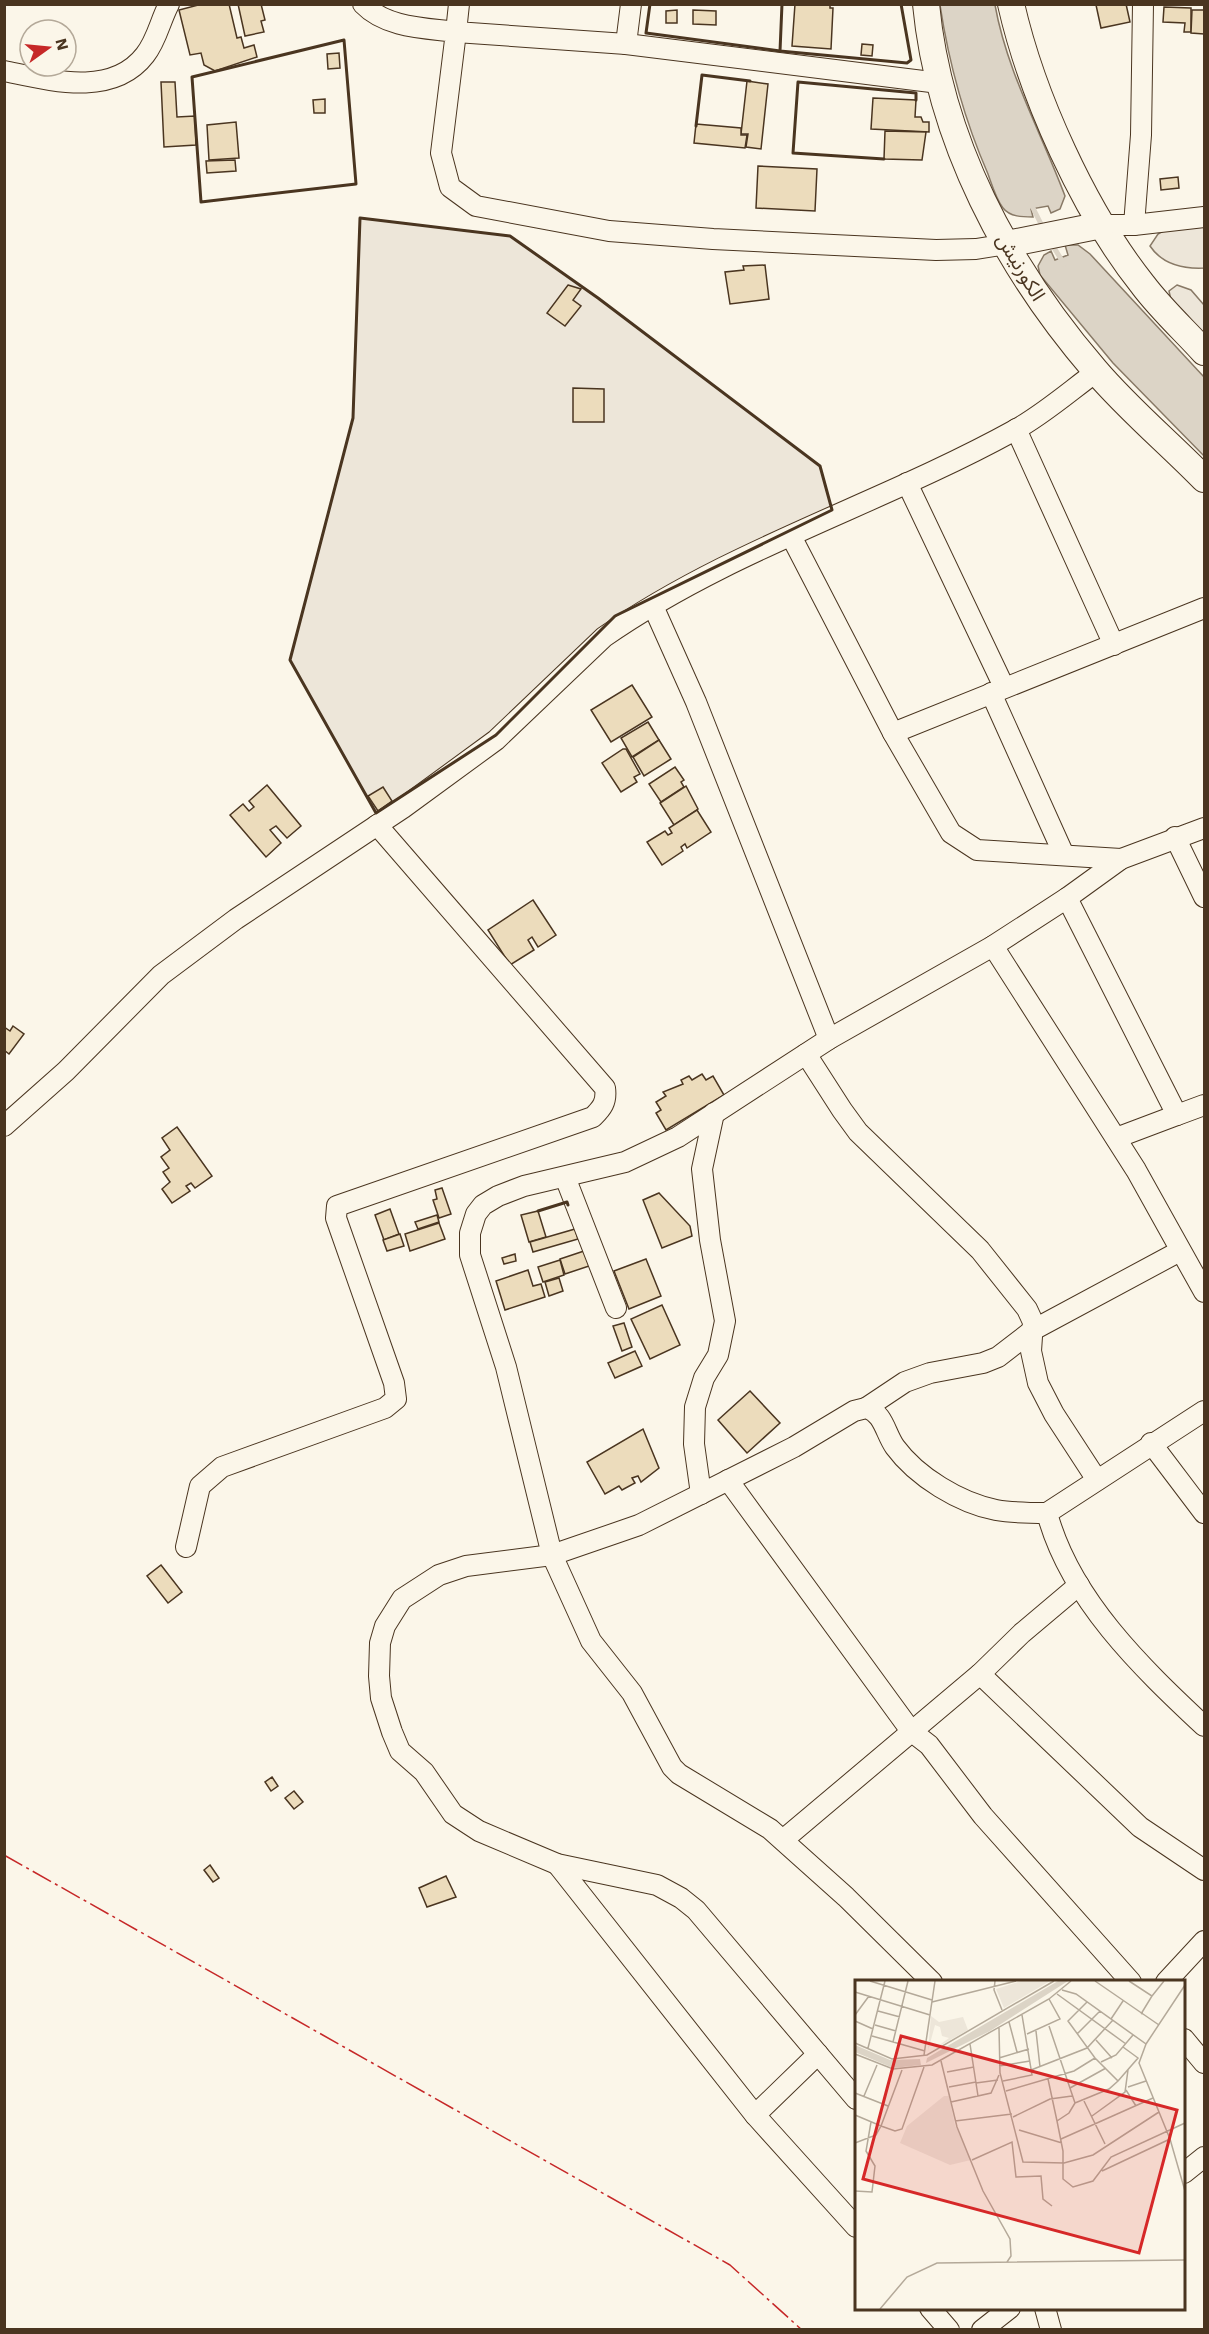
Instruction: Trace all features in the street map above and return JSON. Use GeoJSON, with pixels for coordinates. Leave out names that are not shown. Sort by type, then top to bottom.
{"type":"FeatureCollection","features":[{"type":"Feature","properties":{"kind":"main road","name":"الكورنيش"},"geometry":{"type":"LineString","coordinates":[[926,4],[939,83],[975,183],[1014,243],[1043,304],[1096,372],[1204,479]]}},
{"type":"Feature","properties":{"kind":"main road"},"geometry":{"type":"LineString","coordinates":[[1011,4],[1024,55],[1090,226],[1204,352]]}},
{"type":"Feature","properties":{"kind":"main road"},"geometry":{"type":"LineString","coordinates":[[1014,243],[1090,226]]}},
{"type":"Feature","properties":{"kind":"street"},"geometry":{"type":"LineString","coordinates":[[4,71],[65,83],[98,80],[128,71],[151,46],[169,4]]}},
{"type":"Feature","properties":{"kind":"street"},"geometry":{"type":"LineString","coordinates":[[363,4],[369,10],[394,22],[456,32],[626,44],[939,83]]}},
{"type":"Feature","properties":{"kind":"street"},"geometry":{"type":"LineString","coordinates":[[459,4],[441,153],[450,187],[476,206],[609,231],[712,239],[936,250],[1014,243]]}},
{"type":"Feature","properties":{"kind":"street"},"geometry":{"type":"LineString","coordinates":[[626,44],[631,4]]}},
{"type":"Feature","properties":{"kind":"street"},"geometry":{"type":"LineString","coordinates":[[1134,225],[1141,135],[1143,4]]}},
{"type":"Feature","properties":{"kind":"street"},"geometry":{"type":"LineString","coordinates":[[1090,226],[1134,225],[1204,217]]}},
{"type":"Feature","properties":{"kind":"street"},"geometry":{"type":"LineString","coordinates":[[4,1126],[66,1071],[161,975],[236,919],[377,825],[496,740],[604,637],[687,586],[1016,429],[1096,372]]}},
{"type":"Feature","properties":{"kind":"street"},"geometry":{"type":"LineString","coordinates":[[1016,429],[1114,645]]}},
{"type":"Feature","properties":{"kind":"street"},"geometry":{"type":"LineString","coordinates":[[907,483],[997,690],[1064,855]]}},
{"type":"Feature","properties":{"kind":"street"},"geometry":{"type":"LineString","coordinates":[[791,536],[893,733],[951,833],[964,844],[977,850],[1121,859]]}},
{"type":"Feature","properties":{"kind":"street"},"geometry":{"type":"LineString","coordinates":[[653,606],[696,702],[829,1039]]}},
{"type":"Feature","properties":{"kind":"street"},"geometry":{"type":"LineString","coordinates":[[893,733],[1204,608]]}},
{"type":"Feature","properties":{"kind":"street"},"geometry":{"type":"LineString","coordinates":[[186,1547],[200,1486],[222,1467],[385,1408],[396,1400],[394,1383],[336,1218],[337,1206],[593,1117],[603,1107],[606,1097],[604,1088],[377,825]]}},
{"type":"Feature","properties":{"kind":"street"},"geometry":{"type":"LineString","coordinates":[[930,1980],[783,1840],[672,1767],[632,1693],[591,1641],[552,1555],[506,1367],[470,1255],[470,1233],[476,1214],[483,1205],[498,1196],[524,1186],[625,1162],[652,1150],[829,1039],[993,946],[1067,898],[1121,859],[1204,828]]}},
{"type":"Feature","properties":{"kind":"street"},"geometry":{"type":"LineString","coordinates":[[1175,837],[1204,897]]}},
{"type":"Feature","properties":{"kind":"street"},"geometry":{"type":"LineString","coordinates":[[1067,898],[1177,1115]]}},
{"type":"Feature","properties":{"kind":"street"},"geometry":{"type":"LineString","coordinates":[[993,946],[1116,1138],[1204,1292]]}},
{"type":"Feature","properties":{"kind":"street"},"geometry":{"type":"LineString","coordinates":[[806,1054],[831,1095],[858,1132],[980,1250],[1027,1309],[1033,1330],[1031,1351],[1038,1383],[1054,1414],[1097,1480]]}},
{"type":"Feature","properties":{"kind":"street"},"geometry":{"type":"LineString","coordinates":[[1116,1138],[1204,1105]]}},
{"type":"Feature","properties":{"kind":"street"},"geometry":{"type":"LineString","coordinates":[[701,1494],[694,1444],[695,1407],[704,1378],[718,1355],[725,1321],[710,1240],[702,1168],[714,1113]]}},
{"type":"Feature","properties":{"kind":"street"},"geometry":{"type":"LineString","coordinates":[[565,1177],[616,1308]]}},
{"type":"Feature","properties":{"kind":"street"},"geometry":{"type":"LineString","coordinates":[[855,2098],[696,1910],[681,1898],[657,1885],[557,1864],[478,1831],[453,1814],[424,1773],[400,1751],[381,1698],[380,1643],[385,1626],[391,1612],[412,1589],[439,1575],[466,1566],[552,1555],[639,1525],[794,1447],[854,1411],[866,1408],[905,1382],[930,1373],[983,1363],[998,1357],[1033,1330],[1180,1251]]}},
{"type":"Feature","properties":{"kind":"street"},"geometry":{"type":"LineString","coordinates":[[866,1408],[878,1414],[894,1446],[906,1459],[953,1493],[995,1510],[1047,1513],[1204,1410]]}},
{"type":"Feature","properties":{"kind":"street"},"geometry":{"type":"LineString","coordinates":[[1152,1443],[1204,1513]]}},
{"type":"Feature","properties":{"kind":"street"},"geometry":{"type":"LineString","coordinates":[[728,1480],[911,1731],[929,1745],[983,1816],[1129,1980]]}},
{"type":"Feature","properties":{"kind":"street"},"geometry":{"type":"LineString","coordinates":[[1047,1513],[1064,1559],[1091,1604],[1135,1656],[1204,1726]]}},
{"type":"Feature","properties":{"kind":"street"},"geometry":{"type":"LineString","coordinates":[[783,1840],[980,1674],[1022,1633],[1079,1585]]}},
{"type":"Feature","properties":{"kind":"street"},"geometry":{"type":"LineString","coordinates":[[980,1674],[1140,1827],[1204,1869]]}},
{"type":"Feature","properties":{"kind":"street"},"geometry":{"type":"LineString","coordinates":[[557,1864],[755,2115],[855,2226]]}},
{"type":"Feature","properties":{"kind":"street"},"geometry":{"type":"LineString","coordinates":[[1168,1980],[1204,1941]]}},
{"type":"Feature","properties":{"kind":"street"},"geometry":{"type":"LineString","coordinates":[[1185,2040],[1204,2063]]}},
{"type":"Feature","properties":{"kind":"street"},"geometry":{"type":"LineString","coordinates":[[755,2115],[818,2054]]}},
{"type":"Feature","properties":{"kind":"street"},"geometry":{"type":"LineString","coordinates":[[1185,2172],[1204,2157]]}},
{"type":"Feature","properties":{"kind":"street"},"geometry":{"type":"LineString","coordinates":[[932,2310],[949,2330]]}},
{"type":"Feature","properties":{"kind":"street"},"geometry":{"type":"LineString","coordinates":[[982,2330],[1007,2310]]}},
{"type":"Feature","properties":{"kind":"street"},"geometry":{"type":"LineString","coordinates":[[1046,2310],[1051,2330]]}},
{"type":"Feature","properties":{"kind":"shaded area"},"geometry":{"type":"Polygon","coordinates":[[[940,5],[995,5],[1000,30],[1016,78],[1065,196],[1060,209],[1051,213],[1048,206],[1031,209],[1033,217],[1025,217],[1009,213],[1001,204],[994,192],[965,112],[948,49],[940,5]]]}},
{"type":"Feature","properties":{"kind":"shaded area"},"geometry":{"type":"Polygon","coordinates":[[[360,218],[510,236],[598,298],[820,466],[832,510],[615,616],[496,735],[376,813],[290,660],[353,418],[360,218]]]}},
{"type":"Feature","properties":{"kind":"shaded area"},"geometry":{"type":"Polygon","coordinates":[[[1172,226],[1204,226],[1204,268],[1188,268],[1174,264],[1161,257],[1150,246],[1158,234],[1172,226]]]}},
{"type":"Feature","properties":{"kind":"shaded area"},"geometry":{"type":"Polygon","coordinates":[[[1065,245],[1078,245],[1090,254],[1204,377],[1204,456],[1113,363],[1040,275],[1038,266],[1044,255],[1051,251],[1055,260],[1068,255],[1065,245]]]}},
{"type":"Feature","properties":{"kind":"shaded area"},"geometry":{"type":"Polygon","coordinates":[[[1177,285],[1191,290],[1204,305],[1204,336],[1171,300],[1169,291],[1177,285]]]}},
{"type":"Feature","properties":{"kind":"building"},"geometry":{"type":"Polygon","coordinates":[[[202,4],[229,4],[237,38],[241,37],[244,48],[254,45],[257,57],[215,71],[204,65],[201,53],[190,55],[179,10],[202,4]]]}},
{"type":"Feature","properties":{"kind":"building"},"geometry":{"type":"Polygon","coordinates":[[[238,4],[261,4],[265,20],[261,21],[264,32],[245,36],[238,4]]]}},
{"type":"Feature","properties":{"kind":"building"},"geometry":{"type":"Polygon","coordinates":[[[795,4],[830,4],[830,8],[833,8],[831,49],[792,46],[795,4]]]}},
{"type":"Feature","properties":{"kind":"building"},"geometry":{"type":"Polygon","coordinates":[[[1126,4],[1130,22],[1101,28],[1096,5],[1126,4]]]}},
{"type":"Feature","properties":{"kind":"building"},"geometry":{"type":"Polygon","coordinates":[[[1164,7],[1191,8],[1191,32],[1184,32],[1185,23],[1163,22],[1164,7]]]}},
{"type":"Feature","properties":{"kind":"building"},"geometry":{"type":"Polygon","coordinates":[[[677,10],[677,23],[666,23],[666,11],[677,10]]]}},
{"type":"Feature","properties":{"kind":"building"},"geometry":{"type":"Polygon","coordinates":[[[693,10],[716,11],[716,25],[693,24],[693,10]]]}},
{"type":"Feature","properties":{"kind":"building"},"geometry":{"type":"Polygon","coordinates":[[[1192,10],[1204,10],[1204,34],[1191,33],[1192,10]]]}},
{"type":"Feature","properties":{"kind":"building"},"geometry":{"type":"Polygon","coordinates":[[[862,44],[873,45],[872,56],[861,55],[862,44]]]}},
{"type":"Feature","properties":{"kind":"building"},"geometry":{"type":"Polygon","coordinates":[[[339,53],[340,68],[328,69],[327,54],[339,53]]]}},
{"type":"Feature","properties":{"kind":"building"},"geometry":{"type":"Polygon","coordinates":[[[747,81],[768,84],[761,149],[746,147],[748,134],[741,134],[747,81]]]}},
{"type":"Feature","properties":{"kind":"building"},"geometry":{"type":"Polygon","coordinates":[[[161,82],[175,82],[177,117],[195,116],[196,145],[164,147],[161,82]]]}},
{"type":"Feature","properties":{"kind":"building"},"geometry":{"type":"Polygon","coordinates":[[[873,98],[916,100],[915,117],[921,117],[923,122],[929,122],[929,132],[871,129],[873,98]]]}},
{"type":"Feature","properties":{"kind":"building"},"geometry":{"type":"Polygon","coordinates":[[[325,99],[325,113],[314,113],[313,100],[325,99]]]}},
{"type":"Feature","properties":{"kind":"building"},"geometry":{"type":"Polygon","coordinates":[[[236,122],[239,158],[209,160],[207,125],[236,122]]]}},
{"type":"Feature","properties":{"kind":"building"},"geometry":{"type":"Polygon","coordinates":[[[696,124],[741,128],[741,135],[747,135],[745,148],[694,143],[696,124]]]}},
{"type":"Feature","properties":{"kind":"building"},"geometry":{"type":"Polygon","coordinates":[[[885,131],[926,132],[922,160],[884,159],[885,131]]]}},
{"type":"Feature","properties":{"kind":"building"},"geometry":{"type":"Polygon","coordinates":[[[235,160],[236,171],[207,173],[206,161],[235,160]]]}},
{"type":"Feature","properties":{"kind":"building"},"geometry":{"type":"Polygon","coordinates":[[[758,166],[817,169],[815,211],[756,208],[758,166]]]}},
{"type":"Feature","properties":{"kind":"building"},"geometry":{"type":"Polygon","coordinates":[[[1178,177],[1179,188],[1161,190],[1160,179],[1178,177]]]}},
{"type":"Feature","properties":{"kind":"building"},"geometry":{"type":"Polygon","coordinates":[[[765,265],[769,299],[730,304],[725,272],[744,270],[743,266],[765,265]]]}},
{"type":"Feature","properties":{"kind":"building"},"geometry":{"type":"Polygon","coordinates":[[[568,285],[581,289],[573,300],[581,306],[565,326],[547,313],[568,285]]]}},
{"type":"Feature","properties":{"kind":"building"},"geometry":{"type":"Polygon","coordinates":[[[573,388],[604,389],[604,422],[573,422],[573,388]]]}},
{"type":"Feature","properties":{"kind":"building"},"geometry":{"type":"Polygon","coordinates":[[[632,685],[652,717],[611,742],[591,710],[632,685]]]}},
{"type":"Feature","properties":{"kind":"building"},"geometry":{"type":"Polygon","coordinates":[[[648,722],[659,740],[632,757],[621,738],[648,722]]]}},
{"type":"Feature","properties":{"kind":"building"},"geometry":{"type":"Polygon","coordinates":[[[659,740],[671,759],[644,776],[633,757],[659,740]]]}},
{"type":"Feature","properties":{"kind":"building"},"geometry":{"type":"Polygon","coordinates":[[[626,749],[640,774],[634,777],[637,782],[621,792],[602,763],[626,749]]]}},
{"type":"Feature","properties":{"kind":"building"},"geometry":{"type":"Polygon","coordinates":[[[675,767],[684,780],[681,782],[684,787],[661,802],[649,784],[675,767]]]}},
{"type":"Feature","properties":{"kind":"building"},"geometry":{"type":"Polygon","coordinates":[[[267,785],[301,826],[287,838],[276,826],[270,830],[281,843],[266,857],[230,815],[243,804],[249,811],[254,807],[249,801],[267,785]]]}},
{"type":"Feature","properties":{"kind":"building"},"geometry":{"type":"Polygon","coordinates":[[[686,786],[698,809],[674,825],[660,803],[686,786]]]}},
{"type":"Feature","properties":{"kind":"building"},"geometry":{"type":"Polygon","coordinates":[[[383,787],[392,801],[378,811],[368,796],[383,787]]]}},
{"type":"Feature","properties":{"kind":"building"},"geometry":{"type":"Polygon","coordinates":[[[697,810],[711,832],[687,848],[685,844],[681,847],[683,851],[662,865],[647,842],[665,831],[668,835],[672,833],[669,828],[697,810]]]}},
{"type":"Feature","properties":{"kind":"building"},"geometry":{"type":"Polygon","coordinates":[[[533,900],[556,935],[538,947],[532,937],[528,940],[534,950],[510,965],[488,930],[533,900]]]}},
{"type":"Feature","properties":{"kind":"building"},"geometry":{"type":"Polygon","coordinates":[[[13,1026],[24,1034],[9,1054],[4,1050],[4,1027],[10,1031],[13,1026]]]}},
{"type":"Feature","properties":{"kind":"building"},"geometry":{"type":"Polygon","coordinates":[[[702,1074],[706,1080],[713,1076],[724,1095],[666,1130],[656,1113],[661,1110],[656,1102],[666,1096],[663,1092],[683,1084],[681,1080],[689,1076],[692,1080],[702,1074]]]}},
{"type":"Feature","properties":{"kind":"building"},"geometry":{"type":"Polygon","coordinates":[[[177,1127],[212,1176],[195,1188],[191,1183],[186,1186],[190,1191],[172,1203],[162,1189],[170,1182],[163,1172],[169,1168],[161,1157],[170,1150],[162,1138],[177,1127]]]}},
{"type":"Feature","properties":{"kind":"building"},"geometry":{"type":"Polygon","coordinates":[[[442,1188],[451,1214],[439,1218],[433,1200],[437,1199],[435,1190],[442,1188]]]}},
{"type":"Feature","properties":{"kind":"building"},"geometry":{"type":"Polygon","coordinates":[[[659,1193],[690,1226],[692,1236],[662,1248],[643,1200],[659,1193]]]}},
{"type":"Feature","properties":{"kind":"building"},"geometry":{"type":"Polygon","coordinates":[[[390,1209],[399,1234],[384,1240],[375,1215],[390,1209]]]}},
{"type":"Feature","properties":{"kind":"building"},"geometry":{"type":"Polygon","coordinates":[[[538,1211],[546,1237],[529,1242],[521,1215],[538,1211]]]}},
{"type":"Feature","properties":{"kind":"building"},"geometry":{"type":"Polygon","coordinates":[[[437,1215],[439,1222],[418,1229],[415,1222],[437,1215]]]}},
{"type":"Feature","properties":{"kind":"building"},"geometry":{"type":"Polygon","coordinates":[[[439,1223],[445,1239],[410,1251],[405,1234],[439,1223]]]}},
{"type":"Feature","properties":{"kind":"building"},"geometry":{"type":"Polygon","coordinates":[[[575,1229],[578,1239],[533,1252],[530,1242],[575,1229]]]}},
{"type":"Feature","properties":{"kind":"building"},"geometry":{"type":"Polygon","coordinates":[[[400,1234],[404,1246],[387,1251],[383,1240],[400,1234]]]}},
{"type":"Feature","properties":{"kind":"building"},"geometry":{"type":"Polygon","coordinates":[[[587,1250],[592,1265],[565,1274],[560,1259],[587,1250]]]}},
{"type":"Feature","properties":{"kind":"building"},"geometry":{"type":"Polygon","coordinates":[[[515,1254],[516,1261],[504,1264],[502,1258],[515,1254]]]}},
{"type":"Feature","properties":{"kind":"building"},"geometry":{"type":"Polygon","coordinates":[[[646,1259],[661,1296],[629,1309],[614,1271],[646,1259]]]}},
{"type":"Feature","properties":{"kind":"building"},"geometry":{"type":"Polygon","coordinates":[[[560,1260],[564,1275],[543,1282],[538,1267],[560,1260]]]}},
{"type":"Feature","properties":{"kind":"building"},"geometry":{"type":"Polygon","coordinates":[[[528,1270],[533,1286],[541,1284],[545,1297],[505,1310],[496,1281],[528,1270]]]}},
{"type":"Feature","properties":{"kind":"building"},"geometry":{"type":"Polygon","coordinates":[[[559,1278],[563,1291],[549,1296],[545,1282],[559,1278]]]}},
{"type":"Feature","properties":{"kind":"building"},"geometry":{"type":"Polygon","coordinates":[[[662,1305],[680,1345],[650,1359],[631,1319],[662,1305]]]}},
{"type":"Feature","properties":{"kind":"building"},"geometry":{"type":"Polygon","coordinates":[[[624,1323],[632,1347],[622,1351],[613,1326],[624,1323]]]}},
{"type":"Feature","properties":{"kind":"building"},"geometry":{"type":"Polygon","coordinates":[[[635,1351],[642,1366],[615,1378],[608,1363],[635,1351]]]}},
{"type":"Feature","properties":{"kind":"building"},"geometry":{"type":"Polygon","coordinates":[[[750,1391],[780,1423],[747,1453],[718,1420],[750,1391]]]}},
{"type":"Feature","properties":{"kind":"building"},"geometry":{"type":"Polygon","coordinates":[[[643,1429],[659,1468],[641,1482],[638,1476],[632,1478],[635,1483],[622,1490],[619,1486],[605,1494],[587,1462],[643,1429]]]}},
{"type":"Feature","properties":{"kind":"building"},"geometry":{"type":"Polygon","coordinates":[[[161,1565],[182,1592],[168,1603],[147,1576],[161,1565]]]}},
{"type":"Feature","properties":{"kind":"building"},"geometry":{"type":"Polygon","coordinates":[[[272,1777],[278,1786],[271,1791],[265,1782],[272,1777]]]}},
{"type":"Feature","properties":{"kind":"building"},"geometry":{"type":"Polygon","coordinates":[[[294,1791],[303,1802],[294,1809],[285,1798],[294,1791]]]}},
{"type":"Feature","properties":{"kind":"building"},"geometry":{"type":"Polygon","coordinates":[[[210,1865],[219,1878],[213,1882],[204,1870],[210,1865]]]}},
{"type":"Feature","properties":{"kind":"building"},"geometry":{"type":"Polygon","coordinates":[[[446,1876],[456,1897],[427,1907],[419,1888],[446,1876]]]}},
{"type":"Feature","properties":{"kind":"waterway"},"geometry":{"type":"LineString","coordinates":[[1031,204],[1044,230]]}},
{"type":"Feature","properties":{"kind":"waterway"},"geometry":{"type":"LineString","coordinates":[[1050,241],[1064,264]]}},
{"type":"Feature","properties":{"kind":"wall"},"geometry":{"type":"LineString","coordinates":[[650,4],[646,33],[780,51]]}},
{"type":"Feature","properties":{"kind":"wall"},"geometry":{"type":"LineString","coordinates":[[782,4],[780,51],[907,63],[911,60],[901,4]]}},
{"type":"Feature","properties":{"kind":"wall"},"geometry":{"type":"LineString","coordinates":[[344,40],[356,184],[201,202],[192,77],[344,40]]}},
{"type":"Feature","properties":{"kind":"wall"},"geometry":{"type":"LineString","coordinates":[[696,126],[702,75],[750,81]]}},
{"type":"Feature","properties":{"kind":"wall"},"geometry":{"type":"LineString","coordinates":[[884,159],[793,153],[798,82],[916,93],[916,100]]}},
{"type":"Feature","properties":{"kind":"wall"},"geometry":{"type":"LineString","coordinates":[[360,218],[510,236],[598,298],[820,466],[832,510],[615,616],[496,735],[376,813],[290,660],[353,418],[360,218]]}},
{"type":"Feature","properties":{"kind":"wall"},"geometry":{"type":"LineString","coordinates":[[538,1211],[567,1202],[568,1205]]}},
{"type":"Feature","properties":{"kind":"power"},"geometry":{"type":"LineString","coordinates":[[4,1855],[730,2265],[802,2330]]}}]}
